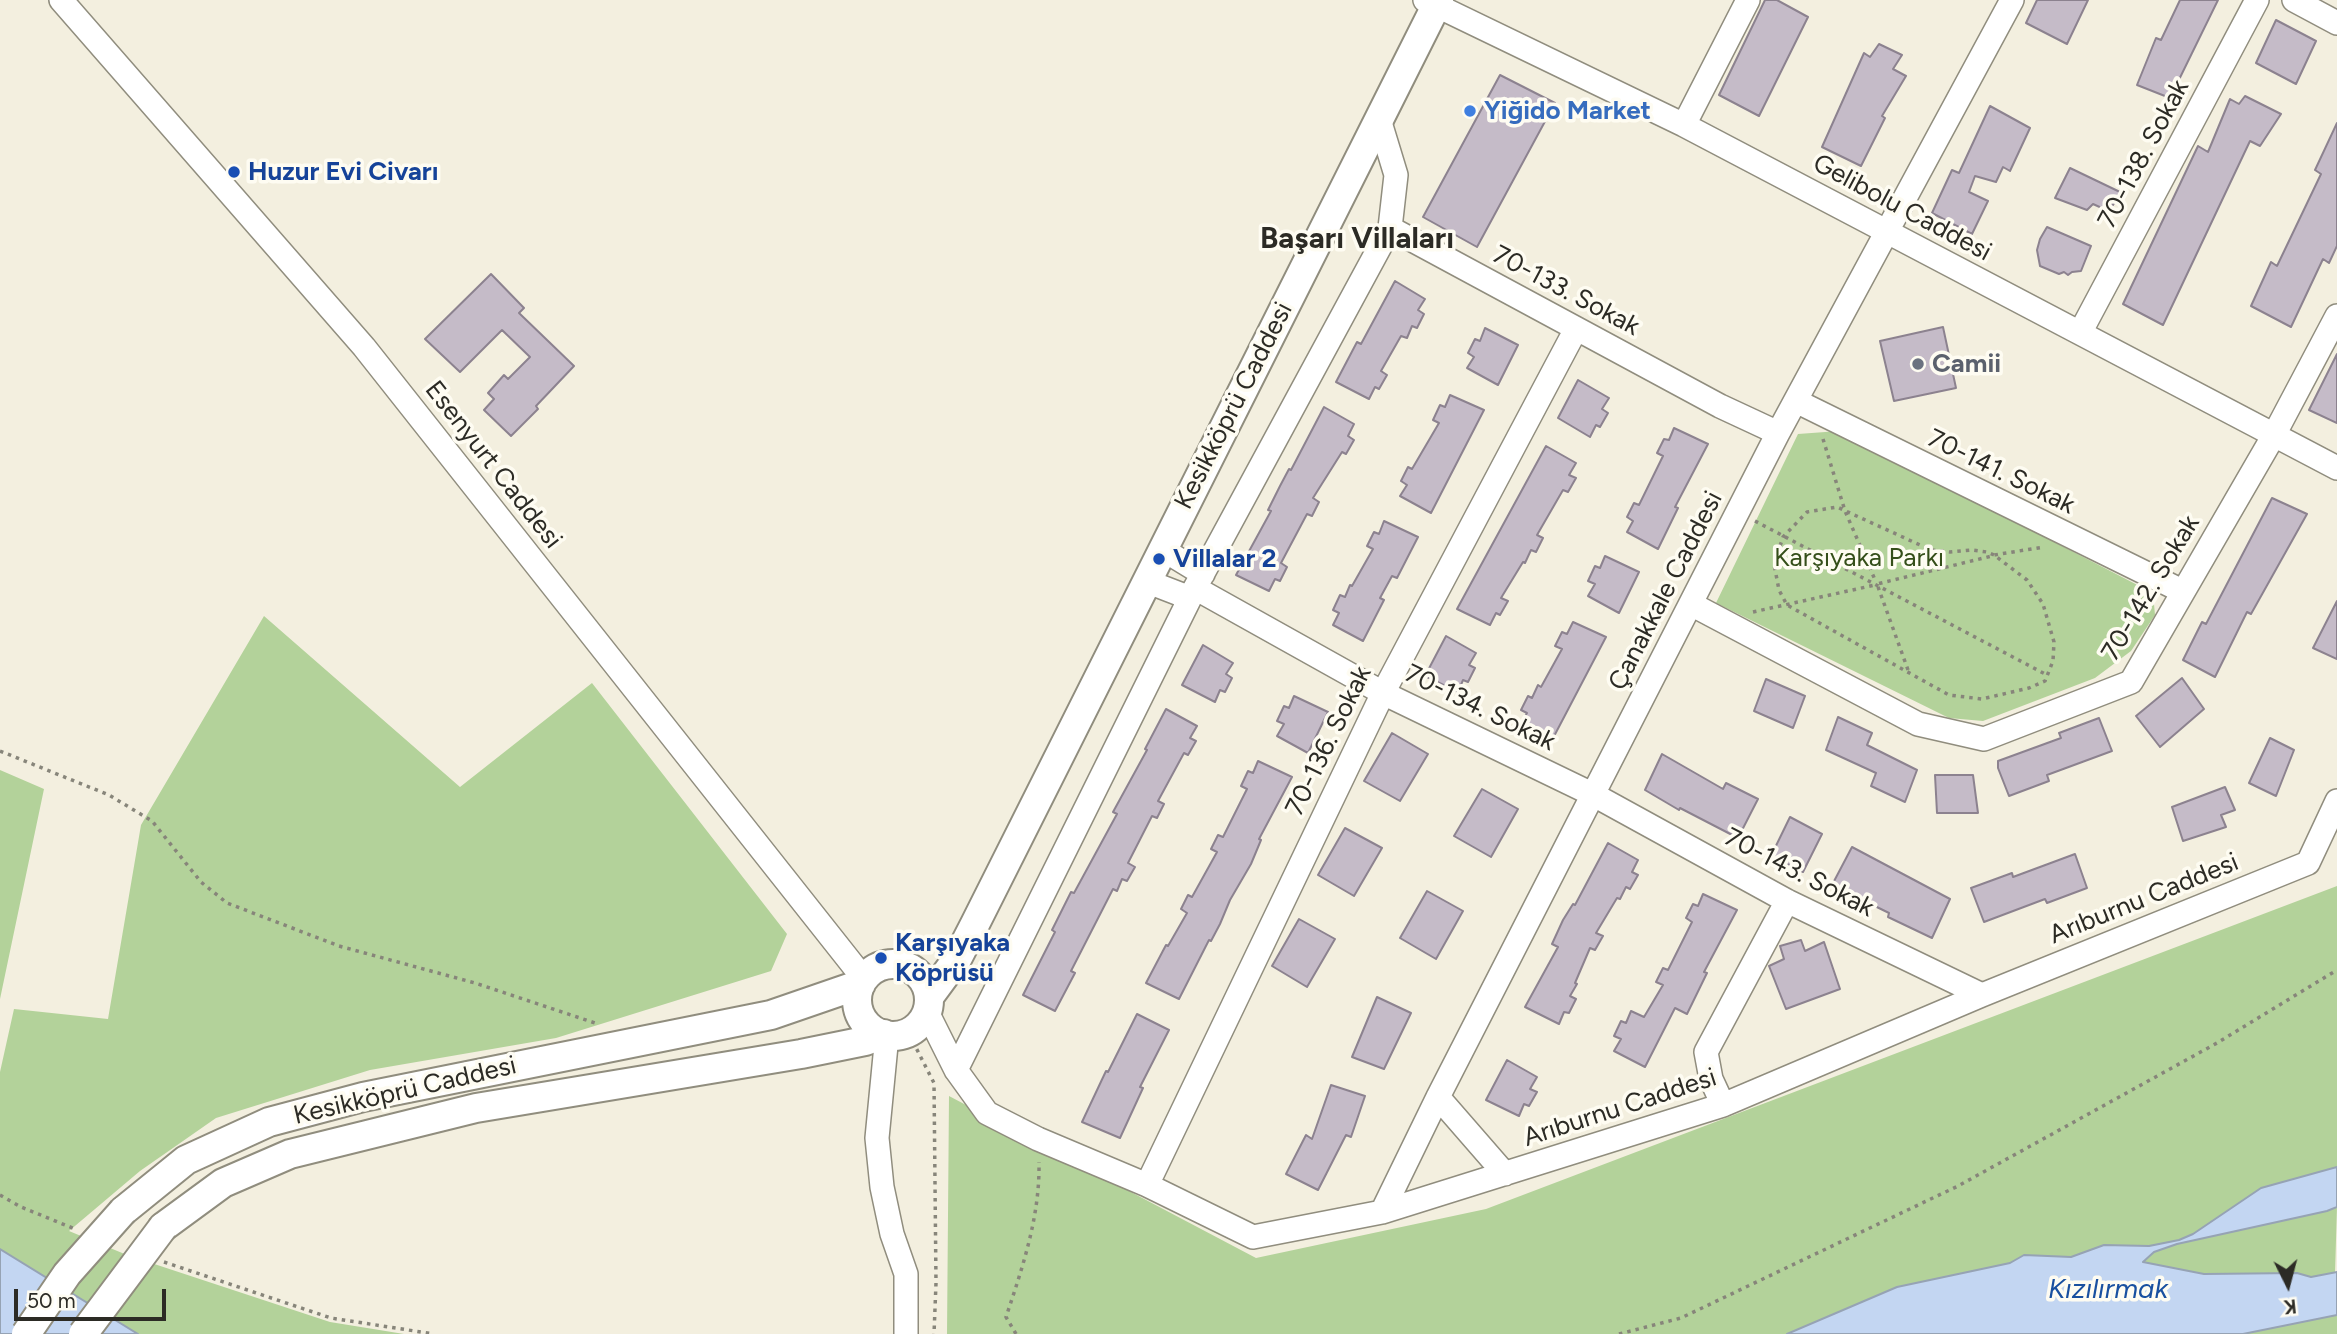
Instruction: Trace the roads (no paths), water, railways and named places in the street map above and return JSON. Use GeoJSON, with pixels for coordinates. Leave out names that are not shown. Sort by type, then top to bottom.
{"type":"FeatureCollection","features":[{"type":"Feature","properties":{"kind":"street","name":"Esenyurt Caddesi"},"geometry":{"type":"LineString","coordinates":[[61,0],[364,347],[863,982]]}},
{"type":"Feature","properties":{"kind":"street"},"geometry":{"type":"LineString","coordinates":[[1684,125],[1748,0]]}},
{"type":"Feature","properties":{"kind":"street","name":"Çanakkale Caddesi"},"geometry":{"type":"LineString","coordinates":[[1382,1212],[1438,1097],[1778,433],[1805,405],[1888,232],[2012,0]]}},
{"type":"Feature","properties":{"kind":"street","name":"70-138. Sokak"},"geometry":{"type":"LineString","coordinates":[[2080,333],[2257,0]]}},
{"type":"Feature","properties":{"kind":"street"},"geometry":{"type":"LineString","coordinates":[[2294,0],[2337,23]]}},
{"type":"Feature","properties":{"kind":"street","name":"Kesikköprü Caddesi"},"geometry":{"type":"LineString","coordinates":[[928,1004],[957,959],[1379,120],[1434,2]]}},
{"type":"Feature","properties":{"kind":"street","name":"Gelibolu Caddesi"},"geometry":{"type":"LineString","coordinates":[[1434,2],[1684,125],[2337,468]]}},
{"type":"Feature","properties":{"kind":"street"},"geometry":{"type":"LineString","coordinates":[[1379,120],[1396,175],[1390,228]]}},
{"type":"Feature","properties":{"kind":"street","name":"Kesikköprü Caddesi"},"geometry":{"type":"LineString","coordinates":[[956,1070],[1196,587],[1390,228]]}},
{"type":"Feature","properties":{"kind":"street","name":"70-133. Sokak"},"geometry":{"type":"LineString","coordinates":[[1390,228],[1720,406],[1778,433]]}},
{"type":"Feature","properties":{"kind":"street","name":"70-142. Sokak"},"geometry":{"type":"LineString","coordinates":[[1691,604],[1918,724],[1984,739],[2131,682],[2274,435],[2337,316]]}},
{"type":"Feature","properties":{"kind":"street","name":"70-136. Sokak"},"geometry":{"type":"LineString","coordinates":[[1146,1185],[1383,692],[1576,329]]}},
{"type":"Feature","properties":{"kind":"street","name":"70-141. Sokak"},"geometry":{"type":"LineString","coordinates":[[1805,405],[2182,591]]}},
{"type":"Feature","properties":{"kind":"street"},"geometry":{"type":"LineString","coordinates":[[1162,549],[1196,587]]}},
{"type":"Feature","properties":{"kind":"street"},"geometry":{"type":"LineString","coordinates":[[1146,581],[1196,587]]}},
{"type":"Feature","properties":{"kind":"street","name":"70-134. Sokak"},"geometry":{"type":"LineString","coordinates":[[1196,587],[1383,692],[1594,795]]}},
{"type":"Feature","properties":{"kind":"street","name":"70-143. Sokak"},"geometry":{"type":"LineString","coordinates":[[1594,795],[1787,901],[1982,995]]}},
{"type":"Feature","properties":{"kind":"street","name":"Arıburnu Caddesi"},"geometry":{"type":"LineString","coordinates":[[928,1004],[956,1070],[987,1113],[1253,1237],[1382,1212],[1723,1105],[1982,995],[2308,863],[2337,801]]}},
{"type":"Feature","properties":{"kind":"street"},"geometry":{"type":"LineString","coordinates":[[1723,1105],[1712,1079],[1706,1052],[1787,901]]}},
{"type":"Feature","properties":{"kind":"street"},"geometry":{"type":"LineString","coordinates":[[898,964],[913,970],[921,977],[928,1004],[921,1023],[893,1034],[870,1027],[862,1017],[858,999],[863,982],[876,969],[898,964]]}},
{"type":"Feature","properties":{"kind":"street","name":"Kesikköprü Caddesi"},"geometry":{"type":"LineString","coordinates":[[26,1334],[67,1274],[123,1211],[186,1160],[269,1122],[363,1097],[771,1015],[863,982]]}},
{"type":"Feature","properties":{"kind":"street"},"geometry":{"type":"LineString","coordinates":[[893,1034],[877,1138],[882,1187],[892,1234],[906,1274],[906,1334]]}},
{"type":"Feature","properties":{"kind":"street","name":"Kesikköprü Caddesi"},"geometry":{"type":"LineString","coordinates":[[83,1334],[163,1227],[223,1183],[290,1154],[476,1108],[802,1054],[893,1034]]}},
{"type":"Feature","properties":{"kind":"street"},"geometry":{"type":"LineString","coordinates":[[1438,1097],[1505,1174]]}},
{"type":"Feature","properties":{"kind":"water","name":"Kızılırmak"},"geometry":{"type":"Polygon","coordinates":[[[2337,1167],[2337,1207],[2177,1244],[2154,1252],[2143,1262],[2204,1274],[2297,1273],[2311,1277],[2337,1272],[2337,1315],[2243,1334],[1787,1334],[1897,1287],[2010,1263],[2024,1255],[2071,1257],[2104,1245],[2149,1246],[2179,1240],[2193,1234],[2261,1188],[2337,1167]]]}},
{"type":"Feature","properties":{"kind":"water"},"geometry":{"type":"Polygon","coordinates":[[[0,1249],[138,1334],[0,1334],[0,1249]]]}},
{"type":"Feature","properties":{"kind":"place","name":"Yiğido Market"},"geometry":{"type":"Point","coordinates":[1470,111]}},
{"type":"Feature","properties":{"kind":"place","name":"Huzur Evi Civarı"},"geometry":{"type":"Point","coordinates":[234,172]}},
{"type":"Feature","properties":{"kind":"place","name":"Camii"},"geometry":{"type":"Point","coordinates":[1918,364]}},
{"type":"Feature","properties":{"kind":"place","name":"Villalar 2"},"geometry":{"type":"Point","coordinates":[1159,559]}},
{"type":"Feature","properties":{"kind":"place","name":"Karşıyaka Köprüsü"},"geometry":{"type":"Point","coordinates":[881,958]}},
{"type":"Feature","properties":{"kind":"district","name":"Başarı Villaları"},"geometry":{"type":"Point","coordinates":[1357,239]}},
{"type":"Feature","properties":{"kind":"park label","name":"Karşıyaka Parkı"},"geometry":{"type":"Point","coordinates":[1859,558]}}]}
